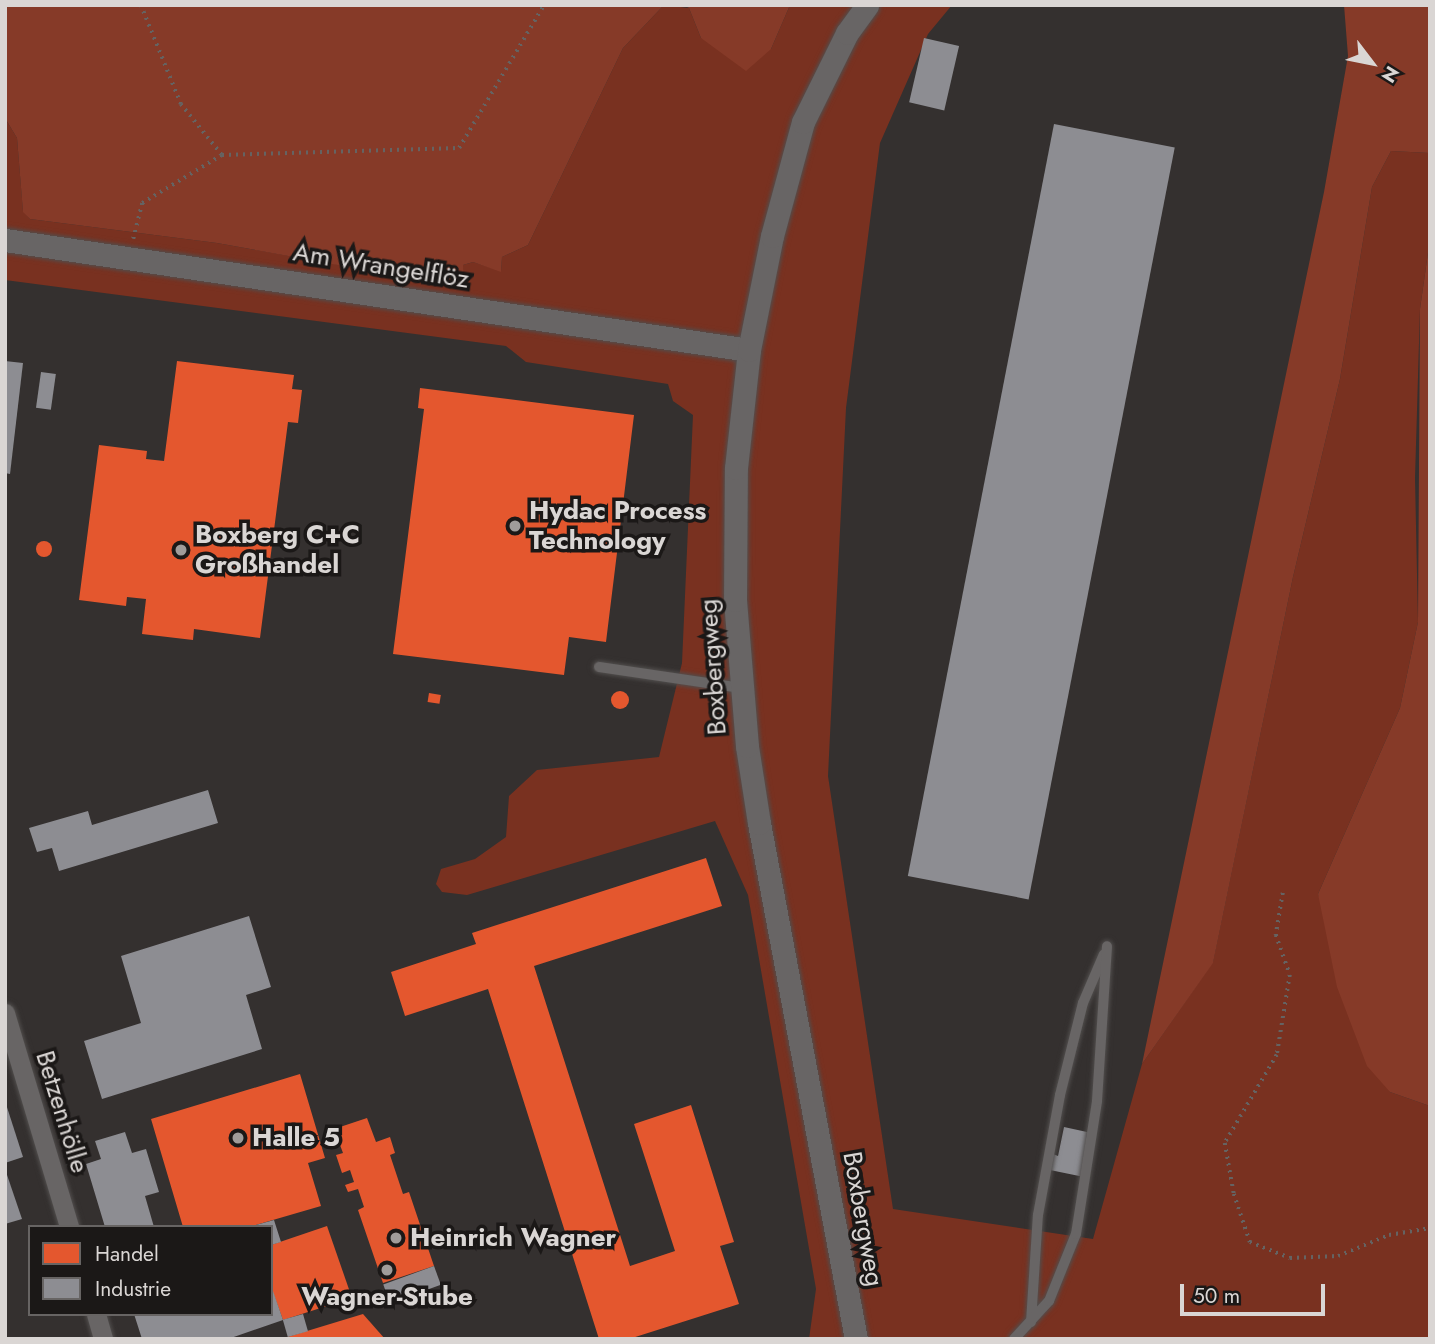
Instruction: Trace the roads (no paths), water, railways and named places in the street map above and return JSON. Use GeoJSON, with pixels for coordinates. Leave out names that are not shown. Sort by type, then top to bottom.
{"type":"FeatureCollection","features":[{"type":"Feature","properties":{"kind":"street","name":"Boxbergweg"},"geometry":{"type":"LineString","coordinates":[[856,1339],[759,823],[741,688],[735,600],[736,468],[749,350],[772,236],[803,122],[847,33],[867,5]]}},
{"type":"Feature","properties":{"kind":"street","name":"Am Wrangelflöz"},"geometry":{"type":"LineString","coordinates":[[5,240],[129,255],[749,350]]}},
{"type":"Feature","properties":{"kind":"street","name":"Betzenhölle"},"geometry":{"type":"LineString","coordinates":[[5,1013],[68,1225]]}},
{"type":"Feature","properties":{"kind":"street"},"geometry":{"type":"LineString","coordinates":[[97,1316],[103,1339]]}},
{"type":"Feature","properties":{"kind":"lane"},"geometry":{"type":"LineString","coordinates":[[599,667],[741,688]]}},
{"type":"Feature","properties":{"kind":"lane"},"geometry":{"type":"LineString","coordinates":[[1014,1339],[1031,1322],[1049,1301],[1076,1234],[1097,1101],[1107,947],[1083,1003],[1060,1095],[1038,1215],[1031,1322]]}},
{"type":"Feature","properties":{"kind":"place","name":"Hydac Process Technology"},"geometry":{"type":"Point","coordinates":[515,526]}},
{"type":"Feature","properties":{"kind":"place","name":"Boxberg C+C Großhandel"},"geometry":{"type":"Point","coordinates":[181,550]}},
{"type":"Feature","properties":{"kind":"place","name":"Halle 5"},"geometry":{"type":"Point","coordinates":[238,1138]}},
{"type":"Feature","properties":{"kind":"place","name":"Heinrich Wagner"},"geometry":{"type":"Point","coordinates":[396,1238]}},
{"type":"Feature","properties":{"kind":"place","name":"Wagner-Stube"},"geometry":{"type":"Point","coordinates":[387,1270]}}]}
